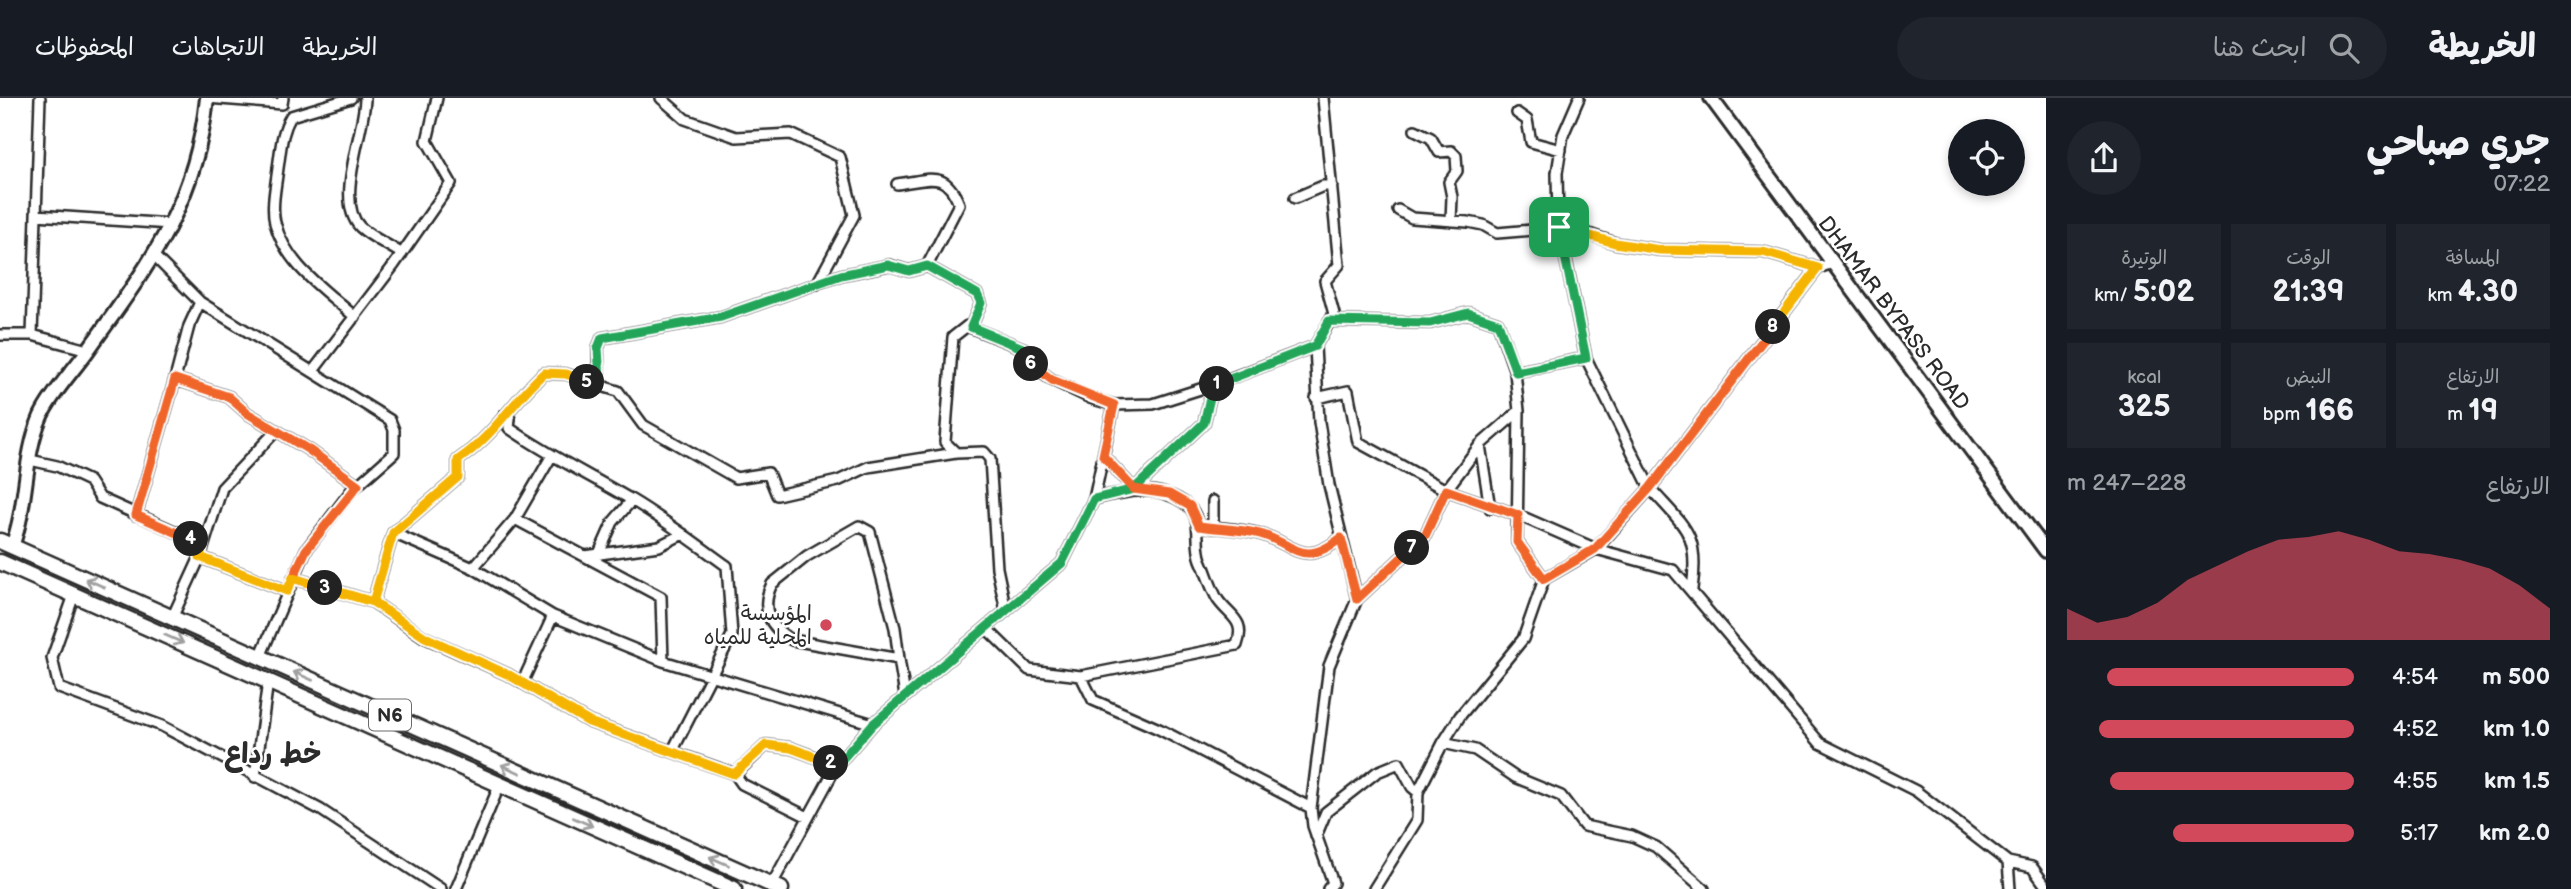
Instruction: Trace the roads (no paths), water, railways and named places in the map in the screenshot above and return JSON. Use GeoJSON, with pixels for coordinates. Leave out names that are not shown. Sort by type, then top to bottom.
{"type":"FeatureCollection","features":[{"type":"Feature","properties":{"kind":"main road"},"geometry":{"type":"LineString","coordinates":[[6,544],[21,522],[30,460],[42,415],[154,256],[188,190],[207,98]]}},
{"type":"Feature","properties":{"kind":"main road","name":"DHAMAR BYPASS ROAD"},"geometry":{"type":"LineString","coordinates":[[1711,98],[2046,551]]}},
{"type":"Feature","properties":{"kind":"main road","name":"N6"},"geometry":{"type":"LineString","coordinates":[[6,544],[774,888]]}},
{"type":"Feature","properties":{"kind":"main road","name":"N6"},"geometry":{"type":"LineString","coordinates":[[0,562],[734,889]]}},
{"type":"Feature","properties":{"kind":"main road"},"geometry":{"type":"LineString","coordinates":[[428,753],[440,738]]}},
{"type":"Feature","properties":{"kind":"main road"},"geometry":{"type":"LineString","coordinates":[[525,796],[535,779]]}},
{"type":"Feature","properties":{"kind":"street"},"geometry":{"type":"LineString","coordinates":[[32,335],[40,98]]}},
{"type":"Feature","properties":{"kind":"street"},"geometry":{"type":"LineString","coordinates":[[207,98],[282,104],[283,98]]}},
{"type":"Feature","properties":{"kind":"street"},"geometry":{"type":"LineString","coordinates":[[351,98],[291,116],[281,141],[275,223],[291,258],[304,273],[355,317]]}},
{"type":"Feature","properties":{"kind":"street"},"geometry":{"type":"LineString","coordinates":[[365,98],[352,164],[353,213],[358,225],[402,254]]}},
{"type":"Feature","properties":{"kind":"street"},"geometry":{"type":"LineString","coordinates":[[313,371],[402,254],[451,183],[427,141],[437,98]]}},
{"type":"Feature","properties":{"kind":"street"},"geometry":{"type":"LineString","coordinates":[[661,98],[685,119],[736,137],[791,134],[840,157],[854,215],[817,284]]}},
{"type":"Feature","properties":{"kind":"street"},"geometry":{"type":"LineString","coordinates":[[1323,98],[1332,186],[1331,211],[1339,265],[1325,281],[1334,314],[1315,346],[1316,398],[1329,485],[1357,599]]}},
{"type":"Feature","properties":{"kind":"street"},"geometry":{"type":"LineString","coordinates":[[1579,98],[1563,135],[1557,173],[1559,227],[1586,358],[1650,488],[1692,536],[1695,569],[1692,589]]}},
{"type":"Feature","properties":{"kind":"street"},"geometry":{"type":"LineString","coordinates":[[1517,113],[1527,120],[1531,142],[1561,150]]}},
{"type":"Feature","properties":{"kind":"street"},"geometry":{"type":"LineString","coordinates":[[1415,130],[1431,138],[1439,152],[1450,151],[1455,156],[1457,172],[1449,184],[1452,197],[1451,221]]}},
{"type":"Feature","properties":{"kind":"street"},"geometry":{"type":"LineString","coordinates":[[897,184],[940,178],[952,185],[959,204],[927,266]]}},
{"type":"Feature","properties":{"kind":"street"},"geometry":{"type":"LineString","coordinates":[[1295,198],[1323,186],[1332,186]]}},
{"type":"Feature","properties":{"kind":"street"},"geometry":{"type":"LineString","coordinates":[[1398,210],[1412,218],[1483,225],[1497,233],[1559,227],[1615,243],[1660,250],[1763,252],[1818,268]]}},
{"type":"Feature","properties":{"kind":"street"},"geometry":{"type":"LineString","coordinates":[[36,215],[171,224]]}},
{"type":"Feature","properties":{"kind":"street"},"geometry":{"type":"LineString","coordinates":[[154,256],[200,302],[390,420],[394,430],[394,453],[358,485],[306,550],[260,657]]}},
{"type":"Feature","properties":{"kind":"street"},"geometry":{"type":"LineString","coordinates":[[1374,889],[1417,820],[1418,792],[1443,743],[1460,716],[1523,639],[1544,579],[1595,549],[1650,488],[1818,268],[1833,263]]}},
{"type":"Feature","properties":{"kind":"street"},"geometry":{"type":"LineString","coordinates":[[592,383],[600,380],[598,348],[602,338],[721,317],[817,284],[888,265],[909,271],[927,266],[977,294],[981,303],[971,327]]}},
{"type":"Feature","properties":{"kind":"street"},"geometry":{"type":"LineString","coordinates":[[136,515],[189,326],[200,302]]}},
{"type":"Feature","properties":{"kind":"street"},"geometry":{"type":"LineString","coordinates":[[1329,321],[1430,323],[1468,313],[1498,323],[1516,372],[1519,411],[1517,542],[1544,579]]}},
{"type":"Feature","properties":{"kind":"street"},"geometry":{"type":"LineString","coordinates":[[957,453],[946,442],[953,337],[967,326],[1025,349],[1027,362],[1052,380],[1114,405],[1153,404],[1213,385],[1315,346]]}},
{"type":"Feature","properties":{"kind":"street"},"geometry":{"type":"LineString","coordinates":[[0,335],[32,335],[88,350]]}},
{"type":"Feature","properties":{"kind":"street"},"geometry":{"type":"LineString","coordinates":[[1516,372],[1586,358]]}},
{"type":"Feature","properties":{"kind":"street"},"geometry":{"type":"LineString","coordinates":[[373,602],[393,533],[458,477],[458,460],[484,443],[517,397],[544,373],[566,374],[618,391],[643,425],[736,478],[768,473],[777,495],[838,481],[868,467],[957,453],[984,452],[990,459],[997,568],[1006,611]]}},
{"type":"Feature","properties":{"kind":"street"},"geometry":{"type":"LineString","coordinates":[[175,379],[229,397],[275,432],[309,450],[358,485]]}},
{"type":"Feature","properties":{"kind":"street"},"geometry":{"type":"LineString","coordinates":[[1134,489],[1204,423],[1213,385]]}},
{"type":"Feature","properties":{"kind":"street"},"geometry":{"type":"LineString","coordinates":[[1316,398],[1348,391],[1358,442],[1446,490],[1490,508],[1518,515],[1595,549],[1673,569],[1692,589],[1714,621],[1820,743],[1916,791],[2008,862],[2032,867],[2046,886]]}},
{"type":"Feature","properties":{"kind":"street"},"geometry":{"type":"LineString","coordinates":[[774,888],[808,817],[837,765],[873,724],[1062,563],[1094,499],[1114,405]]}},
{"type":"Feature","properties":{"kind":"street"},"geometry":{"type":"LineString","coordinates":[[1328,889],[1332,883],[1316,836],[1311,808],[1329,666],[1357,599],[1425,536],[1446,490],[1480,444],[1519,411]]}},
{"type":"Feature","properties":{"kind":"street"},"geometry":{"type":"LineString","coordinates":[[504,415],[510,419],[509,428],[551,457],[632,500],[727,566],[732,635],[673,750]]}},
{"type":"Feature","properties":{"kind":"street"},"geometry":{"type":"LineString","coordinates":[[172,618],[200,557],[222,488],[232,474],[250,462],[275,432]]}},
{"type":"Feature","properties":{"kind":"street"},"geometry":{"type":"LineString","coordinates":[[1480,444],[1490,508]]}},
{"type":"Feature","properties":{"kind":"street"},"geometry":{"type":"LineString","coordinates":[[1103,456],[1134,489]]}},
{"type":"Feature","properties":{"kind":"street"},"geometry":{"type":"LineString","coordinates":[[473,568],[515,519],[551,457]]}},
{"type":"Feature","properties":{"kind":"street"},"geometry":{"type":"LineString","coordinates":[[30,460],[57,466],[89,481],[100,498],[203,544]]}},
{"type":"Feature","properties":{"kind":"street"},"geometry":{"type":"LineString","coordinates":[[986,628],[1029,670],[1081,676],[1237,645],[1241,635],[1234,613],[1219,601],[1198,553],[1199,526],[1190,506],[1169,494],[1134,489],[1094,499]]}},
{"type":"Feature","properties":{"kind":"street"},"geometry":{"type":"LineString","coordinates":[[597,558],[613,522],[632,500]]}},
{"type":"Feature","properties":{"kind":"street"},"geometry":{"type":"LineString","coordinates":[[1213,501],[1213,528]]}},
{"type":"Feature","properties":{"kind":"street"},"geometry":{"type":"LineString","coordinates":[[515,519],[585,556],[597,558],[659,545],[683,534]]}},
{"type":"Feature","properties":{"kind":"street"},"geometry":{"type":"LineString","coordinates":[[899,659],[792,640],[783,635],[774,628],[766,609],[772,584],[841,534],[859,526],[870,532],[895,628],[905,696]]}},
{"type":"Feature","properties":{"kind":"street"},"geometry":{"type":"LineString","coordinates":[[1199,526],[1261,534],[1283,547],[1306,553],[1325,550],[1341,538]]}},
{"type":"Feature","properties":{"kind":"street"},"geometry":{"type":"LineString","coordinates":[[393,533],[473,568],[553,616],[663,661],[709,677],[873,724]]}},
{"type":"Feature","properties":{"kind":"street"},"geometry":{"type":"LineString","coordinates":[[200,557],[287,591]]}},
{"type":"Feature","properties":{"kind":"street"},"geometry":{"type":"LineString","coordinates":[[597,558],[662,597],[663,661]]}},
{"type":"Feature","properties":{"kind":"street"},"geometry":{"type":"LineString","coordinates":[[293,578],[373,602],[425,637],[522,683],[589,722],[734,774],[742,784],[808,817]]}},
{"type":"Feature","properties":{"kind":"street"},"geometry":{"type":"LineString","coordinates":[[75,595],[52,657],[59,688],[162,726],[321,810],[442,889]]}},
{"type":"Feature","properties":{"kind":"street"},"geometry":{"type":"LineString","coordinates":[[522,683],[553,616]]}},
{"type":"Feature","properties":{"kind":"street"},"geometry":{"type":"LineString","coordinates":[[1081,676],[1093,701],[1159,729],[1311,808]]}},
{"type":"Feature","properties":{"kind":"street"},"geometry":{"type":"LineString","coordinates":[[255,777],[268,681]]}},
{"type":"Feature","properties":{"kind":"street"},"geometry":{"type":"LineString","coordinates":[[1443,743],[1475,750],[1515,777],[1561,796],[1584,826],[1632,836],[1656,847],[1704,889]]}},
{"type":"Feature","properties":{"kind":"street"},"geometry":{"type":"LineString","coordinates":[[734,774],[766,745],[791,748],[837,765]]}},
{"type":"Feature","properties":{"kind":"street"},"geometry":{"type":"LineString","coordinates":[[1316,836],[1326,813],[1377,772],[1399,763],[1412,787],[1418,792]]}},
{"type":"Feature","properties":{"kind":"street"},"geometry":{"type":"LineString","coordinates":[[456,889],[500,785]]}},
{"type":"Feature","properties":{"kind":"street"},"geometry":{"type":"LineString","coordinates":[[2008,862],[2010,889]]}},
{"type":"Feature","properties":{"kind":"place","name":"المؤسسة المحلية للمياه"},"geometry":{"type":"Point","coordinates":[826,625]}},
{"type":"Feature","properties":{"kind":"district","name":"خط رداع"},"geometry":{"type":"Point","coordinates":[273,753]}}]}
